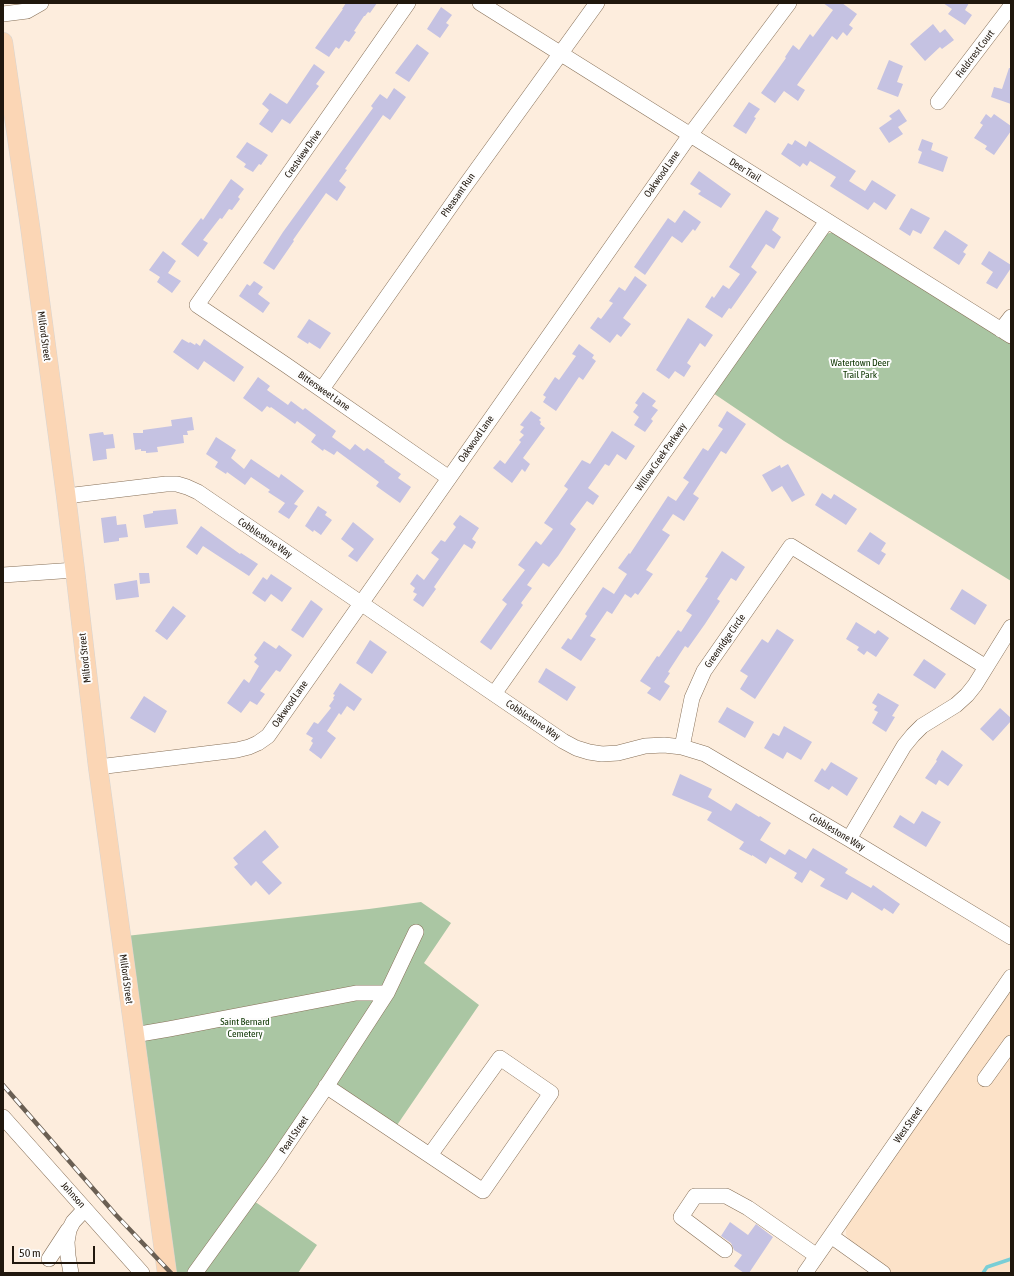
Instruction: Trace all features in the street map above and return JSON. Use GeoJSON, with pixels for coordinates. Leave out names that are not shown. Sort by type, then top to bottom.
{"type":"FeatureCollection","features":[{"type":"Feature","properties":{"kind":"main road","name":"Milford Street"},"geometry":{"type":"LineString","coordinates":[[3,42],[30,226],[76,570],[98,767],[167,1273]]}},
{"type":"Feature","properties":{"kind":"street"},"geometry":{"type":"LineString","coordinates":[[3,14],[27,11],[41,3]]}},
{"type":"Feature","properties":{"kind":"street","name":"Crestview Drive"},"geometry":{"type":"LineString","coordinates":[[197,305],[408,3]]}},
{"type":"Feature","properties":{"kind":"street","name":"Deer Trail"},"geometry":{"type":"LineString","coordinates":[[480,3],[559,54],[1006,333]]}},
{"type":"Feature","properties":{"kind":"street","name":"Pheasant Run"},"geometry":{"type":"LineString","coordinates":[[322,390],[559,54],[597,3]]}},
{"type":"Feature","properties":{"kind":"street","name":"Oakwood Lane"},"geometry":{"type":"LineString","coordinates":[[98,767],[237,750],[258,743],[268,736],[690,135],[790,3]]}},
{"type":"Feature","properties":{"kind":"street","name":"Fieldcrest Court"},"geometry":{"type":"LineString","coordinates":[[938,102],[1011,6]]}},
{"type":"Feature","properties":{"kind":"street","name":"Willow Creek Parkway"},"geometry":{"type":"LineString","coordinates":[[494,694],[827,221]]}},
{"type":"Feature","properties":{"kind":"street","name":"Bittersweet Lane"},"geometry":{"type":"LineString","coordinates":[[197,305],[449,478]]}},
{"type":"Feature","properties":{"kind":"street"},"geometry":{"type":"LineString","coordinates":[[1006,333],[1011,317]]}},
{"type":"Feature","properties":{"kind":"street","name":"Cobblestone Way"},"geometry":{"type":"LineString","coordinates":[[66,496],[166,484],[187,487],[198,492],[494,694],[576,748],[602,754],[618,753],[645,746],[664,745],[694,750],[714,760],[849,839],[1011,937]]}},
{"type":"Feature","properties":{"kind":"street","name":"Greenridge Circle"},"geometry":{"type":"LineString","coordinates":[[682,747],[692,698],[704,671],[791,546],[986,667]]}},
{"type":"Feature","properties":{"kind":"street"},"geometry":{"type":"LineString","coordinates":[[3,575],[76,570]]}},
{"type":"Feature","properties":{"kind":"street"},"geometry":{"type":"LineString","coordinates":[[849,839],[909,741],[922,726],[956,705],[967,695],[1011,627]]}},
{"type":"Feature","properties":{"kind":"street","name":"Pearl Street"},"geometry":{"type":"LineString","coordinates":[[195,1273],[271,1168],[387,993],[416,932]]}},
{"type":"Feature","properties":{"kind":"street","name":"West Street"},"geometry":{"type":"LineString","coordinates":[[805,1273],[1011,977]]}},
{"type":"Feature","properties":{"kind":"street"},"geometry":{"type":"LineString","coordinates":[[134,1034],[169,1029],[356,993],[387,993]]}},
{"type":"Feature","properties":{"kind":"street"},"geometry":{"type":"LineString","coordinates":[[985,1079],[1011,1043]]}},
{"type":"Feature","properties":{"kind":"street"},"geometry":{"type":"LineString","coordinates":[[326,1086],[483,1191],[551,1093],[500,1058],[430,1155]]}},
{"type":"Feature","properties":{"kind":"street","name":"Johnson"},"geometry":{"type":"LineString","coordinates":[[3,1117],[142,1273]]}},
{"type":"Feature","properties":{"kind":"street"},"geometry":{"type":"LineString","coordinates":[[725,1250],[681,1217],[695,1196],[726,1196],[748,1208],[817,1256]]}},
{"type":"Feature","properties":{"kind":"street"},"geometry":{"type":"LineString","coordinates":[[49,1259],[72,1222],[85,1209]]}},
{"type":"Feature","properties":{"kind":"street"},"geometry":{"type":"LineString","coordinates":[[71,1273],[67,1242],[72,1222]]}},
{"type":"Feature","properties":{"kind":"street"},"geometry":{"type":"LineString","coordinates":[[831,1236],[883,1273]]}},
{"type":"Feature","properties":{"kind":"shaded area"},"geometry":{"type":"Polygon","coordinates":[[[1011,991],[1011,1273],[892,1273],[851,1242],[846,1235],[846,1227],[1011,991]]]}},
{"type":"Feature","properties":{"kind":"green space","name":"Watertown Deer Trail Park"},"geometry":{"type":"Polygon","coordinates":[[[829,233],[835,233],[1011,344],[1011,581],[784,441],[713,393],[824,236],[829,233]]]}},
{"type":"Feature","properties":{"kind":"green space","name":"Saint Bernard Cemetery"},"geometry":{"type":"Polygon","coordinates":[[[421,902],[451,923],[424,963],[479,1005],[393,1131],[330,1088],[254,1201],[317,1245],[298,1273],[175,1273],[126,936],[421,902]]]}},
{"type":"Feature","properties":{"kind":"building"},"geometry":{"type":"Polygon","coordinates":[[[346,3],[377,3],[370,13],[368,12],[364,16],[349,42],[345,40],[339,49],[336,47],[329,57],[315,48],[346,3]]]}},
{"type":"Feature","properties":{"kind":"building"},"geometry":{"type":"Polygon","coordinates":[[[823,3],[842,3],[857,14],[849,25],[853,28],[847,36],[843,32],[837,40],[832,36],[797,85],[805,90],[798,101],[784,91],[775,103],[761,93],[786,58],[785,57],[793,45],[799,50],[810,34],[813,37],[833,10],[823,3]]]}},
{"type":"Feature","properties":{"kind":"building"},"geometry":{"type":"Polygon","coordinates":[[[943,3],[969,3],[965,10],[972,15],[965,25],[948,14],[952,9],[943,3]]]}},
{"type":"Feature","properties":{"kind":"building"},"geometry":{"type":"Polygon","coordinates":[[[441,7],[452,15],[446,23],[449,25],[440,38],[427,29],[441,7]]]}},
{"type":"Feature","properties":{"kind":"building"},"geometry":{"type":"Polygon","coordinates":[[[933,24],[940,33],[945,29],[954,40],[942,49],[940,47],[925,61],[910,44],[933,24]]]}},
{"type":"Feature","properties":{"kind":"building"},"geometry":{"type":"Polygon","coordinates":[[[417,44],[429,53],[409,82],[395,73],[417,44]]]}},
{"type":"Feature","properties":{"kind":"building"},"geometry":{"type":"Polygon","coordinates":[[[889,60],[903,66],[897,82],[903,84],[898,97],[877,89],[889,60]]]}},
{"type":"Feature","properties":{"kind":"building"},"geometry":{"type":"Polygon","coordinates":[[[314,64],[325,72],[316,84],[319,86],[290,124],[282,119],[272,133],[259,124],[269,110],[262,104],[270,93],[287,104],[314,64]]]}},
{"type":"Feature","properties":{"kind":"building"},"geometry":{"type":"Polygon","coordinates":[[[1009,68],[1011,68],[1011,104],[991,97],[994,87],[1002,89],[1009,68]]]}},
{"type":"Feature","properties":{"kind":"building"},"geometry":{"type":"Polygon","coordinates":[[[394,88],[406,97],[390,120],[383,115],[345,169],[347,170],[339,181],[346,187],[337,201],[326,193],[274,270],[263,263],[283,232],[373,108],[371,106],[380,94],[387,99],[394,88]]]}},
{"type":"Feature","properties":{"kind":"building"},"geometry":{"type":"Polygon","coordinates":[[[749,102],[760,109],[754,117],[756,118],[746,134],[733,126],[749,102]]]}},
{"type":"Feature","properties":{"kind":"building"},"geometry":{"type":"Polygon","coordinates":[[[899,109],[907,121],[898,127],[903,134],[889,143],[879,128],[892,119],[889,116],[899,109]]]}},
{"type":"Feature","properties":{"kind":"building"},"geometry":{"type":"Polygon","coordinates":[[[986,114],[991,118],[994,114],[1011,126],[1011,131],[994,155],[985,149],[987,146],[974,138],[983,125],[980,123],[986,114]]]}},
{"type":"Feature","properties":{"kind":"building"},"geometry":{"type":"Polygon","coordinates":[[[922,139],[933,143],[931,150],[948,157],[943,172],[918,163],[922,152],[918,150],[922,139]]]}},
{"type":"Feature","properties":{"kind":"building"},"geometry":{"type":"Polygon","coordinates":[[[795,140],[806,147],[809,141],[856,171],[849,181],[865,191],[872,180],[896,195],[886,210],[874,202],[868,210],[830,186],[836,177],[810,161],[807,166],[803,163],[800,167],[781,154],[788,143],[792,145],[795,140]]]}},
{"type":"Feature","properties":{"kind":"building"},"geometry":{"type":"Polygon","coordinates":[[[247,142],[268,155],[261,165],[259,164],[253,172],[244,167],[246,164],[236,157],[247,142]]]}},
{"type":"Feature","properties":{"kind":"building"},"geometry":{"type":"Polygon","coordinates":[[[699,171],[731,194],[721,208],[698,194],[701,191],[690,184],[699,171]]]}},
{"type":"Feature","properties":{"kind":"building"},"geometry":{"type":"Polygon","coordinates":[[[231,179],[244,189],[238,197],[240,199],[232,210],[229,209],[222,219],[220,218],[203,240],[208,243],[198,257],[181,244],[201,218],[203,220],[231,179]]]}},
{"type":"Feature","properties":{"kind":"building"},"geometry":{"type":"Polygon","coordinates":[[[911,208],[930,218],[921,234],[913,230],[910,236],[899,229],[911,208]]]}},
{"type":"Feature","properties":{"kind":"building"},"geometry":{"type":"Polygon","coordinates":[[[684,210],[701,222],[695,231],[693,229],[682,243],[672,236],[645,275],[634,267],[668,218],[675,223],[684,210]]]}},
{"type":"Feature","properties":{"kind":"building"},"geometry":{"type":"Polygon","coordinates":[[[766,210],[779,218],[772,230],[781,237],[774,249],[766,244],[751,267],[757,272],[731,309],[729,308],[722,318],[705,307],[712,296],[714,298],[723,285],[729,289],[740,274],[729,267],[766,210]]]}},
{"type":"Feature","properties":{"kind":"building"},"geometry":{"type":"Polygon","coordinates":[[[945,230],[968,245],[963,252],[966,254],[959,265],[933,248],[945,230]]]}},
{"type":"Feature","properties":{"kind":"building"},"geometry":{"type":"Polygon","coordinates":[[[163,251],[176,261],[168,273],[181,281],[172,293],[157,282],[160,277],[149,270],[163,251]]]}},
{"type":"Feature","properties":{"kind":"building"},"geometry":{"type":"Polygon","coordinates":[[[989,251],[1011,265],[1011,268],[997,289],[986,283],[993,272],[981,264],[989,251]]]}},
{"type":"Feature","properties":{"kind":"building"},"geometry":{"type":"Polygon","coordinates":[[[635,276],[647,285],[623,318],[631,324],[621,337],[617,334],[610,343],[590,328],[598,317],[601,319],[613,303],[609,301],[619,287],[625,291],[635,276]]]}},
{"type":"Feature","properties":{"kind":"building"},"geometry":{"type":"Polygon","coordinates":[[[254,281],[263,287],[258,294],[270,303],[263,313],[239,296],[247,284],[250,286],[254,281]]]}},
{"type":"Feature","properties":{"kind":"building"},"geometry":{"type":"Polygon","coordinates":[[[688,318],[713,335],[705,347],[700,343],[687,363],[691,366],[684,377],[675,371],[669,379],[656,370],[688,318]]]}},
{"type":"Feature","properties":{"kind":"building"},"geometry":{"type":"Polygon","coordinates":[[[309,319],[331,333],[320,349],[297,337],[309,319]]]}},
{"type":"Feature","properties":{"kind":"building"},"geometry":{"type":"Polygon","coordinates":[[[182,339],[195,345],[196,343],[200,346],[204,339],[244,367],[234,382],[204,361],[198,370],[173,352],[182,339]]]}},
{"type":"Feature","properties":{"kind":"building"},"geometry":{"type":"Polygon","coordinates":[[[579,344],[594,355],[592,358],[596,361],[583,380],[579,377],[556,411],[543,402],[546,397],[543,395],[555,377],[559,380],[576,356],[572,354],[579,344]]]}},
{"type":"Feature","properties":{"kind":"building"},"geometry":{"type":"Polygon","coordinates":[[[258,377],[270,386],[267,390],[288,405],[291,401],[303,410],[305,408],[336,431],[332,437],[350,450],[355,444],[364,451],[367,448],[401,474],[398,478],[411,487],[400,503],[376,486],[379,482],[337,451],[334,455],[324,449],[323,451],[311,442],[316,435],[297,421],[295,424],[271,407],[270,408],[267,406],[262,412],[243,398],[258,377]]]}},
{"type":"Feature","properties":{"kind":"building"},"geometry":{"type":"Polygon","coordinates":[[[643,392],[656,401],[652,406],[658,410],[651,419],[653,421],[645,432],[634,425],[639,417],[633,412],[638,405],[635,403],[643,392]]]}},
{"type":"Feature","properties":{"kind":"building"},"geometry":{"type":"Polygon","coordinates":[[[531,411],[541,418],[539,420],[541,422],[540,424],[545,428],[523,458],[530,464],[525,472],[522,469],[512,483],[493,468],[500,460],[505,464],[521,442],[519,440],[524,435],[520,432],[524,427],[520,425],[531,411]]]}},
{"type":"Feature","properties":{"kind":"building"},"geometry":{"type":"Polygon","coordinates":[[[727,411],[746,424],[726,454],[721,451],[693,494],[699,498],[684,521],[673,514],[662,530],[670,535],[646,570],[653,574],[638,595],[635,593],[631,598],[625,594],[612,614],[607,611],[590,636],[596,639],[581,661],[561,648],[568,638],[571,640],[587,616],[585,614],[603,587],[614,594],[627,574],[618,568],[629,553],[630,554],[668,496],[676,501],[689,482],[683,478],[703,448],[708,451],[723,429],[718,426],[727,411]]]}},
{"type":"Feature","properties":{"kind":"building"},"geometry":{"type":"Polygon","coordinates":[[[192,417],[194,430],[187,431],[188,435],[183,435],[184,443],[157,447],[158,452],[146,453],[146,451],[141,451],[141,449],[135,450],[133,433],[143,433],[143,430],[172,426],[171,420],[192,417]]]}},
{"type":"Feature","properties":{"kind":"building"},"geometry":{"type":"Polygon","coordinates":[[[612,431],[635,446],[626,460],[617,454],[609,466],[605,464],[588,488],[599,496],[593,505],[587,501],[570,524],[576,529],[558,556],[549,567],[543,563],[527,585],[532,588],[521,603],[523,605],[491,650],[480,642],[507,604],[502,600],[525,570],[518,565],[536,541],[541,545],[553,529],[544,523],[568,489],[564,486],[582,460],[590,464],[612,431]]]}},
{"type":"Feature","properties":{"kind":"building"},"geometry":{"type":"Polygon","coordinates":[[[103,432],[104,435],[113,434],[115,448],[106,449],[107,459],[93,461],[89,434],[103,432]]]}},
{"type":"Feature","properties":{"kind":"building"},"geometry":{"type":"Polygon","coordinates":[[[216,437],[236,450],[231,458],[244,469],[251,459],[279,478],[281,474],[304,491],[294,504],[298,506],[289,519],[278,512],[285,503],[268,492],[270,490],[251,477],[245,485],[227,472],[226,474],[215,467],[218,462],[206,454],[216,437]]]}},
{"type":"Feature","properties":{"kind":"building"},"geometry":{"type":"Polygon","coordinates":[[[788,464],[805,495],[792,502],[782,486],[772,492],[762,475],[780,465],[781,468],[788,464]]]}},
{"type":"Feature","properties":{"kind":"building"},"geometry":{"type":"Polygon","coordinates":[[[822,493],[831,499],[834,494],[857,509],[846,525],[815,505],[822,493]]]}},
{"type":"Feature","properties":{"kind":"building"},"geometry":{"type":"Polygon","coordinates":[[[318,506],[327,512],[325,515],[332,520],[321,535],[314,530],[313,532],[305,526],[318,506]]]}},
{"type":"Feature","properties":{"kind":"building"},"geometry":{"type":"Polygon","coordinates":[[[176,509],[178,524],[145,528],[143,515],[153,513],[153,511],[176,509]]]}},
{"type":"Feature","properties":{"kind":"building"},"geometry":{"type":"Polygon","coordinates":[[[460,515],[479,528],[472,539],[476,542],[472,549],[464,544],[434,587],[436,589],[423,607],[413,600],[417,594],[413,592],[415,588],[410,584],[417,574],[424,580],[439,559],[431,553],[441,540],[445,542],[456,527],[453,524],[460,515]]]}},
{"type":"Feature","properties":{"kind":"building"},"geometry":{"type":"Polygon","coordinates":[[[116,516],[117,525],[126,524],[128,537],[119,538],[119,541],[104,543],[101,518],[116,516]]]}},
{"type":"Feature","properties":{"kind":"building"},"geometry":{"type":"Polygon","coordinates":[[[353,522],[374,539],[357,562],[348,556],[354,549],[341,539],[353,522]]]}},
{"type":"Feature","properties":{"kind":"building"},"geometry":{"type":"Polygon","coordinates":[[[201,526],[240,554],[241,553],[258,564],[249,576],[203,546],[197,555],[186,547],[201,526]]]}},
{"type":"Feature","properties":{"kind":"building"},"geometry":{"type":"Polygon","coordinates":[[[870,532],[886,543],[881,551],[886,554],[879,565],[857,551],[870,532]]]}},
{"type":"Feature","properties":{"kind":"building"},"geometry":{"type":"Polygon","coordinates":[[[722,551],[745,567],[736,581],[731,578],[717,599],[720,601],[705,624],[688,648],[685,646],[668,672],[670,673],[664,682],[670,686],[660,701],[647,693],[651,688],[640,681],[657,656],[659,657],[678,630],[681,632],[692,615],[686,611],[708,578],[705,577],[722,551]]]}},
{"type":"Feature","properties":{"kind":"building"},"geometry":{"type":"Polygon","coordinates":[[[139,573],[149,573],[150,583],[140,584],[139,573]]]}},
{"type":"Feature","properties":{"kind":"building"},"geometry":{"type":"Polygon","coordinates":[[[271,574],[292,588],[282,602],[271,594],[265,602],[252,593],[263,577],[267,580],[271,574]]]}},
{"type":"Feature","properties":{"kind":"building"},"geometry":{"type":"Polygon","coordinates":[[[137,580],[139,597],[116,600],[114,584],[137,580]]]}},
{"type":"Feature","properties":{"kind":"building"},"geometry":{"type":"Polygon","coordinates":[[[962,589],[987,605],[975,625],[950,609],[962,589]]]}},
{"type":"Feature","properties":{"kind":"building"},"geometry":{"type":"Polygon","coordinates":[[[311,600],[323,609],[303,638],[291,630],[311,600]]]}},
{"type":"Feature","properties":{"kind":"building"},"geometry":{"type":"Polygon","coordinates":[[[173,606],[186,616],[167,640],[155,631],[173,606]]]}},
{"type":"Feature","properties":{"kind":"building"},"geometry":{"type":"Polygon","coordinates":[[[856,622],[875,634],[878,630],[889,638],[876,657],[867,651],[864,655],[857,650],[859,647],[846,639],[856,622]]]}},
{"type":"Feature","properties":{"kind":"building"},"geometry":{"type":"Polygon","coordinates":[[[777,629],[794,640],[755,699],[740,689],[748,676],[740,671],[762,639],[768,643],[777,629]]]}},
{"type":"Feature","properties":{"kind":"building"},"geometry":{"type":"Polygon","coordinates":[[[370,640],[387,652],[372,674],[356,663],[370,640]]]}},
{"type":"Feature","properties":{"kind":"building"},"geometry":{"type":"Polygon","coordinates":[[[264,641],[276,649],[279,645],[292,655],[280,672],[276,670],[260,691],[265,694],[257,705],[250,701],[241,713],[227,703],[244,679],[249,683],[259,666],[254,662],[257,658],[254,655],[264,641]]]}},
{"type":"Feature","properties":{"kind":"building"},"geometry":{"type":"Polygon","coordinates":[[[924,659],[946,674],[935,689],[913,675],[924,659]]]}},
{"type":"Feature","properties":{"kind":"building"},"geometry":{"type":"Polygon","coordinates":[[[546,668],[576,687],[567,701],[538,682],[546,668]]]}},
{"type":"Feature","properties":{"kind":"building"},"geometry":{"type":"Polygon","coordinates":[[[340,683],[362,699],[354,711],[347,706],[341,715],[339,713],[327,731],[336,738],[321,759],[309,750],[313,743],[311,741],[313,738],[306,734],[314,722],[318,724],[331,708],[329,706],[334,699],[333,698],[335,695],[333,694],[340,683]]]}},
{"type":"Feature","properties":{"kind":"building"},"geometry":{"type":"Polygon","coordinates":[[[878,693],[899,705],[892,716],[895,717],[886,732],[872,723],[878,712],[874,710],[877,706],[872,703],[878,693]]]}},
{"type":"Feature","properties":{"kind":"building"},"geometry":{"type":"Polygon","coordinates":[[[144,696],[167,711],[155,733],[130,718],[144,696]]]}},
{"type":"Feature","properties":{"kind":"building"},"geometry":{"type":"Polygon","coordinates":[[[727,707],[754,722],[745,738],[718,722],[727,707]]]}},
{"type":"Feature","properties":{"kind":"building"},"geometry":{"type":"Polygon","coordinates":[[[1000,708],[1011,718],[1011,721],[993,741],[980,729],[1000,708]]]}},
{"type":"Feature","properties":{"kind":"building"},"geometry":{"type":"Polygon","coordinates":[[[784,726],[812,742],[801,760],[787,752],[783,759],[764,748],[773,733],[779,736],[784,726]]]}},
{"type":"Feature","properties":{"kind":"building"},"geometry":{"type":"Polygon","coordinates":[[[942,750],[963,765],[948,786],[939,780],[936,785],[925,778],[937,761],[936,760],[942,750]]]}},
{"type":"Feature","properties":{"kind":"building"},"geometry":{"type":"Polygon","coordinates":[[[831,762],[858,778],[847,796],[832,786],[829,790],[814,781],[822,768],[825,771],[831,762]]]}},
{"type":"Feature","properties":{"kind":"building"},"geometry":{"type":"Polygon","coordinates":[[[680,774],[712,789],[708,797],[731,811],[736,803],[771,823],[760,840],[785,855],[789,849],[806,859],[813,848],[848,869],[845,873],[871,888],[873,885],[900,904],[893,914],[884,908],[882,911],[852,892],[847,900],[820,886],[825,879],[810,870],[802,883],[794,878],[797,873],[770,857],[766,864],[739,849],[744,842],[707,820],[712,812],[672,795],[680,774]]]}},
{"type":"Feature","properties":{"kind":"building"},"geometry":{"type":"Polygon","coordinates":[[[922,811],[941,822],[926,847],[893,827],[900,815],[914,824],[922,811]]]}},
{"type":"Feature","properties":{"kind":"building"},"geometry":{"type":"Polygon","coordinates":[[[265,830],[279,847],[262,862],[282,883],[269,895],[256,881],[251,886],[234,867],[238,864],[233,858],[265,830]]]}},
{"type":"Feature","properties":{"kind":"building"},"geometry":{"type":"Polygon","coordinates":[[[730,1222],[748,1235],[756,1224],[773,1237],[749,1273],[744,1273],[734,1266],[742,1255],[734,1250],[731,1243],[721,1236],[730,1222]]]}},
{"type":"Feature","properties":{"kind":"waterway"},"geometry":{"type":"LineString","coordinates":[[983,1273],[987,1267],[1011,1259]]}},
{"type":"Feature","properties":{"kind":"railway"},"geometry":{"type":"LineString","coordinates":[[3,1085],[116,1215],[171,1273]]}}]}
